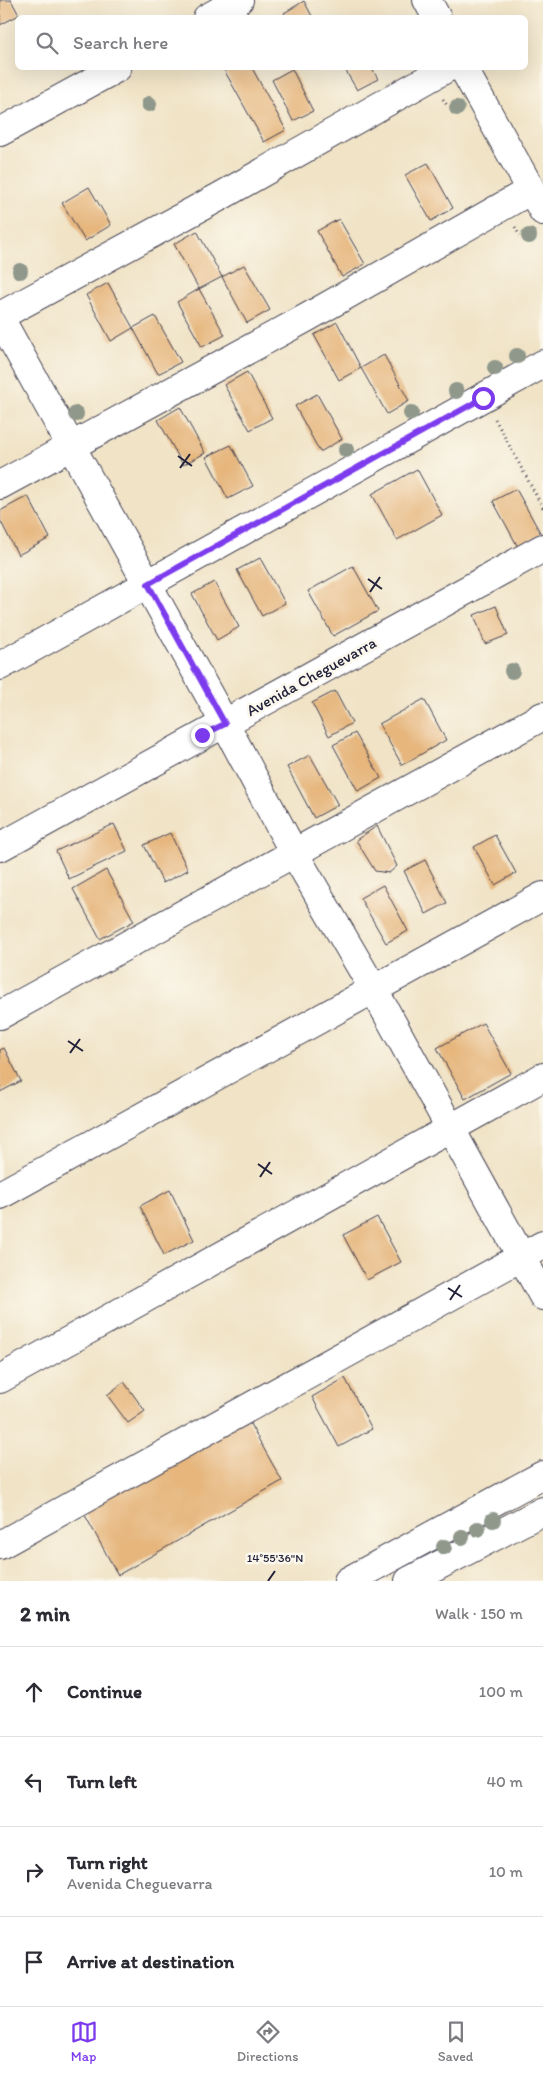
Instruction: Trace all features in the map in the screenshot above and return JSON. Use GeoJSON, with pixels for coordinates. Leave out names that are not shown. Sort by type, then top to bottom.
{"type":"FeatureCollection","features":[{"type":"Feature","properties":{"kind":"street"},"geometry":{"type":"LineString","coordinates":[[213,15],[239,0]]}},
{"type":"Feature","properties":{"kind":"street"},"geometry":{"type":"LineString","coordinates":[[427,0],[434,15]]}},
{"type":"Feature","properties":{"kind":"street"},"geometry":{"type":"LineString","coordinates":[[0,132],[113,70]]}},
{"type":"Feature","properties":{"kind":"street"},"geometry":{"type":"LineString","coordinates":[[443,70],[221,196],[0,317],[225,724],[294,853],[374,990],[449,1129],[532,1251],[543,1296]]}},
{"type":"Feature","properties":{"kind":"street"},"geometry":{"type":"LineString","coordinates":[[0,485],[308,317],[537,200],[464,70]]}},
{"type":"Feature","properties":{"kind":"street"},"geometry":{"type":"LineString","coordinates":[[0,666],[543,364]]}},
{"type":"Feature","properties":{"kind":"street","name":"Avenida Cheguevarra"},"geometry":{"type":"LineString","coordinates":[[0,847],[543,548]]}},
{"type":"Feature","properties":{"kind":"street"},"geometry":{"type":"LineString","coordinates":[[0,1015],[543,716]]}},
{"type":"Feature","properties":{"kind":"street"},"geometry":{"type":"LineString","coordinates":[[0,1195],[543,896]]}},
{"type":"Feature","properties":{"kind":"street"},"geometry":{"type":"LineString","coordinates":[[0,1379],[543,1077]]}},
{"type":"Feature","properties":{"kind":"street"},"geometry":{"type":"LineString","coordinates":[[0,1545],[532,1251]]}},
{"type":"Feature","properties":{"kind":"street"},"geometry":{"type":"LineString","coordinates":[[348,1581],[543,1475]]}},
{"type":"Feature","properties":{"kind":"street"},"geometry":{"type":"LineString","coordinates":[[409,1581],[543,1511]]}},
{"type":"Feature","properties":{"kind":"path"},"geometry":{"type":"LineString","coordinates":[[483,398],[543,508]]}},
{"type":"Feature","properties":{"kind":"building"},"geometry":{"type":"Polygon","coordinates":[[[0,0],[11,0],[19,15],[15,15],[15,17],[0,25],[0,0]]]}},
{"type":"Feature","properties":{"kind":"building"},"geometry":{"type":"Polygon","coordinates":[[[304,1],[311,15],[285,15],[284,13],[304,1]]]}},
{"type":"Feature","properties":{"kind":"building"},"geometry":{"type":"Polygon","coordinates":[[[224,70],[253,70],[286,130],[264,142],[224,70]]]}},
{"type":"Feature","properties":{"kind":"building"},"geometry":{"type":"Polygon","coordinates":[[[292,70],[313,111],[293,121],[272,80],[292,70]]]}},
{"type":"Feature","properties":{"kind":"building"},"geometry":{"type":"Polygon","coordinates":[[[345,70],[373,70],[378,79],[357,90],[345,70]]]}},
{"type":"Feature","properties":{"kind":"building"},"geometry":{"type":"Polygon","coordinates":[[[428,163],[453,208],[431,221],[405,175],[428,163]]]}},
{"type":"Feature","properties":{"kind":"building"},"geometry":{"type":"Polygon","coordinates":[[[89,187],[111,225],[85,241],[62,203],[89,187]]]}},
{"type":"Feature","properties":{"kind":"building"},"geometry":{"type":"Polygon","coordinates":[[[339,219],[365,264],[342,277],[317,231],[339,219]]]}},
{"type":"Feature","properties":{"kind":"building"},"geometry":{"type":"Polygon","coordinates":[[[197,231],[222,277],[199,289],[174,244],[197,231]]]}},
{"type":"Feature","properties":{"kind":"building"},"geometry":{"type":"Polygon","coordinates":[[[244,265],[270,310],[247,323],[222,277],[244,265]]]}},
{"type":"Feature","properties":{"kind":"building"},"geometry":{"type":"Polygon","coordinates":[[[108,283],[133,328],[111,341],[86,295],[108,283]]]}},
{"type":"Feature","properties":{"kind":"building"},"geometry":{"type":"Polygon","coordinates":[[[199,289],[225,335],[202,347],[177,302],[199,289]]]}},
{"type":"Feature","properties":{"kind":"building"},"geometry":{"type":"Polygon","coordinates":[[[155,316],[181,362],[158,374],[133,328],[155,316]]]}},
{"type":"Feature","properties":{"kind":"building"},"geometry":{"type":"Polygon","coordinates":[[[337,322],[361,368],[339,380],[314,335],[337,322]]]}},
{"type":"Feature","properties":{"kind":"building"},"geometry":{"type":"Polygon","coordinates":[[[384,355],[409,401],[387,414],[361,368],[384,355]]]}},
{"type":"Feature","properties":{"kind":"building"},"geometry":{"type":"Polygon","coordinates":[[[247,372],[272,418],[250,430],[224,385],[247,372]]]}},
{"type":"Feature","properties":{"kind":"building"},"geometry":{"type":"Polygon","coordinates":[[[317,394],[342,439],[320,452],[295,406],[317,394]]]}},
{"type":"Feature","properties":{"kind":"building"},"geometry":{"type":"Polygon","coordinates":[[[180,407],[205,453],[183,465],[158,420],[180,407]]]}},
{"type":"Feature","properties":{"kind":"building"},"geometry":{"type":"Polygon","coordinates":[[[231,445],[253,486],[228,499],[206,457],[231,445]]]}},
{"type":"Feature","properties":{"kind":"building"},"geometry":{"type":"Polygon","coordinates":[[[417,469],[442,515],[397,540],[372,494],[417,469]]]}},
{"type":"Feature","properties":{"kind":"building"},"geometry":{"type":"Polygon","coordinates":[[[516,489],[541,534],[518,547],[493,501],[516,489]]]}},
{"type":"Feature","properties":{"kind":"building"},"geometry":{"type":"Polygon","coordinates":[[[28,496],[50,538],[18,555],[0,520],[0,511],[28,496]]]}},
{"type":"Feature","properties":{"kind":"building"},"geometry":{"type":"Polygon","coordinates":[[[260,558],[285,603],[262,616],[237,570],[260,558]]]}},
{"type":"Feature","properties":{"kind":"building"},"geometry":{"type":"Polygon","coordinates":[[[353,566],[378,611],[333,636],[308,591],[353,566]]]}},
{"type":"Feature","properties":{"kind":"building"},"geometry":{"type":"Polygon","coordinates":[[[214,582],[239,627],[217,640],[192,594],[214,582]]]}},
{"type":"Feature","properties":{"kind":"building"},"geometry":{"type":"Polygon","coordinates":[[[496,606],[508,635],[485,644],[474,615],[496,606]]]}},
{"type":"Feature","properties":{"kind":"building"},"geometry":{"type":"Polygon","coordinates":[[[335,691],[352,723],[329,736],[312,703],[335,691]]]}},
{"type":"Feature","properties":{"kind":"building"},"geometry":{"type":"Polygon","coordinates":[[[424,699],[446,740],[402,765],[379,724],[424,699]]]}},
{"type":"Feature","properties":{"kind":"building"},"geometry":{"type":"Polygon","coordinates":[[[355,733],[381,778],[358,791],[333,745],[355,733]]]}},
{"type":"Feature","properties":{"kind":"building"},"geometry":{"type":"Polygon","coordinates":[[[310,755],[338,805],[314,818],[287,767],[310,755]]]}},
{"type":"Feature","properties":{"kind":"building"},"geometry":{"type":"Polygon","coordinates":[[[114,824],[127,851],[69,879],[56,851],[114,824]]]}},
{"type":"Feature","properties":{"kind":"building"},"geometry":{"type":"Polygon","coordinates":[[[377,826],[397,866],[389,873],[375,871],[356,840],[377,826]]]}},
{"type":"Feature","properties":{"kind":"building"},"geometry":{"type":"Polygon","coordinates":[[[170,833],[188,870],[163,883],[144,845],[170,833]]]}},
{"type":"Feature","properties":{"kind":"building"},"geometry":{"type":"Polygon","coordinates":[[[495,835],[516,873],[495,885],[474,847],[495,835]]]}},
{"type":"Feature","properties":{"kind":"building"},"geometry":{"type":"Polygon","coordinates":[[[425,860],[447,903],[426,914],[404,871],[425,860]]]}},
{"type":"Feature","properties":{"kind":"building"},"geometry":{"type":"Polygon","coordinates":[[[106,870],[134,921],[100,939],[73,889],[106,870]]]}},
{"type":"Feature","properties":{"kind":"building"},"geometry":{"type":"Polygon","coordinates":[[[383,885],[408,931],[386,943],[360,898],[383,885]]]}},
{"type":"Feature","properties":{"kind":"building"},"geometry":{"type":"Polygon","coordinates":[[[483,1023],[511,1073],[465,1099],[437,1048],[483,1023]]]}},
{"type":"Feature","properties":{"kind":"building"},"geometry":{"type":"Polygon","coordinates":[[[4,1048],[21,1081],[0,1092],[0,1050],[4,1048]]]}},
{"type":"Feature","properties":{"kind":"building"},"geometry":{"type":"Polygon","coordinates":[[[170,1190],[194,1240],[164,1255],[140,1206],[170,1190]]]}},
{"type":"Feature","properties":{"kind":"building"},"geometry":{"type":"Polygon","coordinates":[[[377,1217],[401,1262],[367,1280],[343,1235],[377,1217]]]}},
{"type":"Feature","properties":{"kind":"building"},"geometry":{"type":"Polygon","coordinates":[[[345,1378],[372,1429],[339,1447],[312,1397],[345,1378]]]}},
{"type":"Feature","properties":{"kind":"building"},"geometry":{"type":"Polygon","coordinates":[[[124,1382],[145,1411],[128,1423],[107,1395],[124,1382]]]}},
{"type":"Feature","properties":{"kind":"building"},"geometry":{"type":"Polygon","coordinates":[[[245,1415],[282,1481],[118,1575],[81,1508],[245,1415]]]}},
{"type":"Feature","properties":{"kind":"route"},"geometry":{"type":"LineString","coordinates":[[202,735],[225,724],[148,584],[483,398]]}}]}
